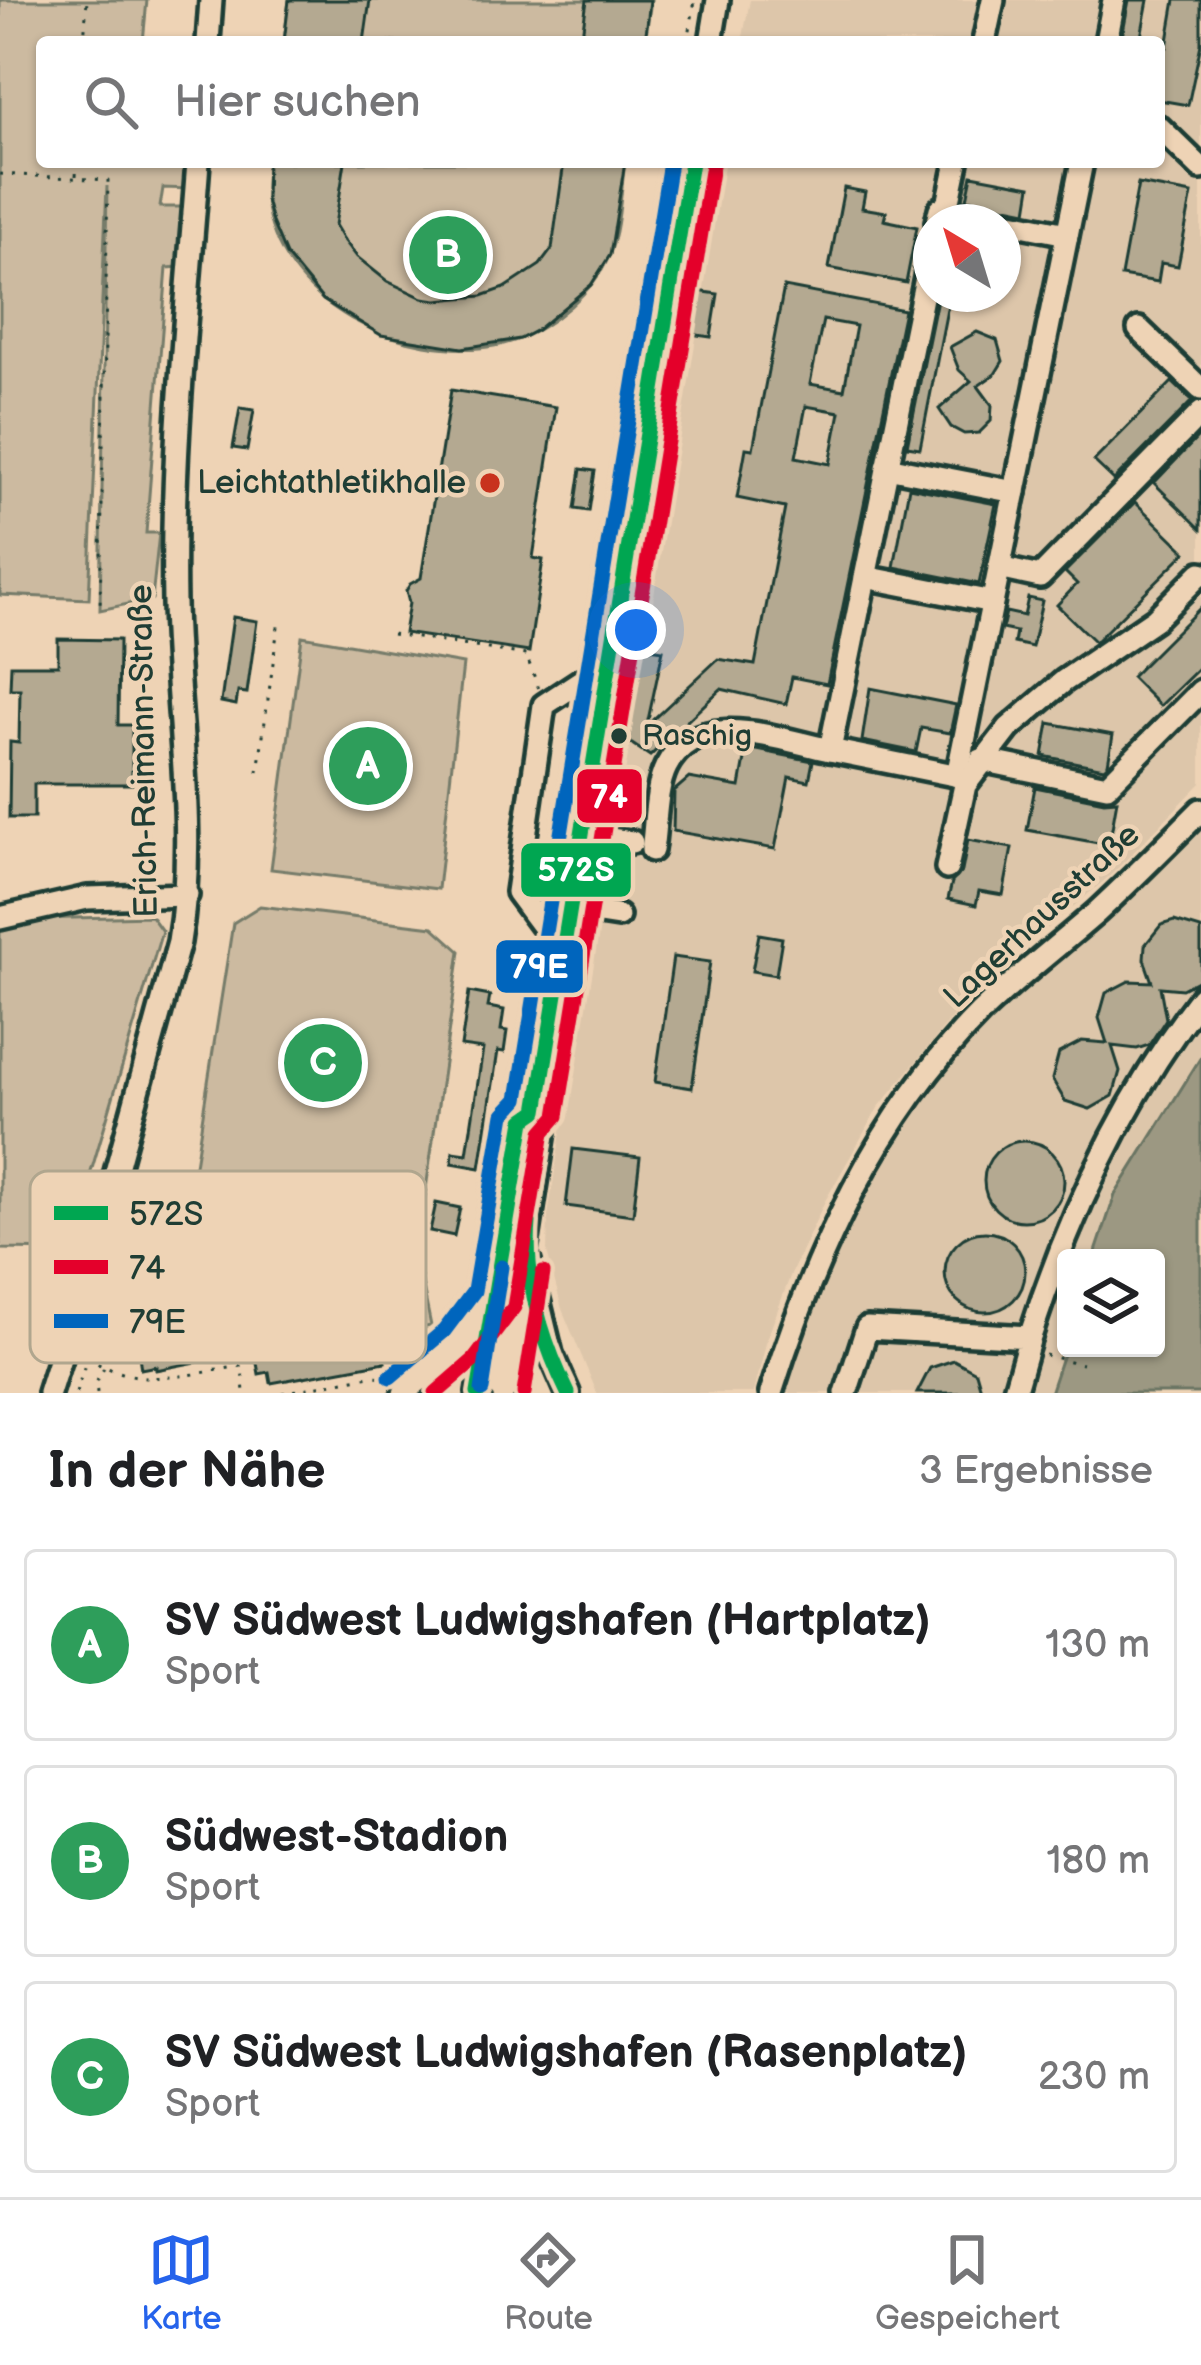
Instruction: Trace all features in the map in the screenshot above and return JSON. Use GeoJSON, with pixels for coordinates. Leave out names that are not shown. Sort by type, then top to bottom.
{"type":"FeatureCollection","features":[{"type":"Feature","properties":{"kind":"street"},"geometry":{"type":"LineString","coordinates":[[208,36],[211,0]]}},
{"type":"Feature","properties":{"kind":"street"},"geometry":{"type":"LineString","coordinates":[[712,36],[718,0]]}},
{"type":"Feature","properties":{"kind":"street"},"geometry":{"type":"LineString","coordinates":[[985,36],[993,0]]}},
{"type":"Feature","properties":{"kind":"street"},"geometry":{"type":"LineString","coordinates":[[1107,36],[1114,0]]}},
{"type":"Feature","properties":{"kind":"street"},"geometry":{"type":"LineString","coordinates":[[1165,133],[1201,168]]}},
{"type":"Feature","properties":{"kind":"street","name":"Erich-Reimann-Straße"},"geometry":{"type":"LineString","coordinates":[[116,1171],[179,942],[187,895],[174,605],[176,448],[198,168]]}},
{"type":"Feature","properties":{"kind":"street"},"geometry":{"type":"LineString","coordinates":[[503,1393],[545,1125],[537,1111],[560,950],[690,168]]}},
{"type":"Feature","properties":{"kind":"street"},"geometry":{"type":"LineString","coordinates":[[945,204],[955,168]]}},
{"type":"Feature","properties":{"kind":"street"},"geometry":{"type":"LineString","coordinates":[[947,868],[969,771],[992,602],[1081,168]]}},
{"type":"Feature","properties":{"kind":"street"},"geometry":{"type":"LineString","coordinates":[[1021,227],[1067,234]]}},
{"type":"Feature","properties":{"kind":"street"},"geometry":{"type":"LineString","coordinates":[[830,750],[919,312]]}},
{"type":"Feature","properties":{"kind":"street"},"geometry":{"type":"LineString","coordinates":[[1139,328],[1201,389]]}},
{"type":"Feature","properties":{"kind":"street"},"geometry":{"type":"LineString","coordinates":[[999,568],[1040,577],[1201,413]]}},
{"type":"Feature","properties":{"kind":"street"},"geometry":{"type":"LineString","coordinates":[[887,467],[1015,492]]}},
{"type":"Feature","properties":{"kind":"street"},"geometry":{"type":"LineString","coordinates":[[969,771],[1049,693],[1154,619],[1201,573]]}},
{"type":"Feature","properties":{"kind":"street"},"geometry":{"type":"LineString","coordinates":[[865,577],[992,602]]}},
{"type":"Feature","properties":{"kind":"street"},"geometry":{"type":"LineString","coordinates":[[560,950],[517,892],[544,705],[608,663]]}},
{"type":"Feature","properties":{"kind":"street"},"geometry":{"type":"LineString","coordinates":[[580,835],[642,846],[665,768],[699,736],[724,729],[969,771],[1107,786],[1201,691]]}},
{"type":"Feature","properties":{"kind":"street","name":"Lagerhausstraße"},"geometry":{"type":"LineString","coordinates":[[771,1393],[794,1318],[825,1243],[900,1113],[976,1017],[1107,902],[1201,810]]}},
{"type":"Feature","properties":{"kind":"street"},"geometry":{"type":"LineString","coordinates":[[0,918],[88,898],[187,895]]}},
{"type":"Feature","properties":{"kind":"street"},"geometry":{"type":"LineString","coordinates":[[567,908],[618,916]]}},
{"type":"Feature","properties":{"kind":"street"},"geometry":{"type":"LineString","coordinates":[[1014,1393],[1023,1341],[1081,1197],[1128,1105],[1201,997]]}},
{"type":"Feature","properties":{"kind":"street"},"geometry":{"type":"LineString","coordinates":[[465,1391],[494,1300],[524,1120],[537,1111]]}},
{"type":"Feature","properties":{"kind":"street"},"geometry":{"type":"LineString","coordinates":[[526,1242],[547,1339],[568,1393]]}},
{"type":"Feature","properties":{"kind":"street"},"geometry":{"type":"LineString","coordinates":[[398,1385],[459,1346],[494,1300]]}},
{"type":"Feature","properties":{"kind":"street"},"geometry":{"type":"LineString","coordinates":[[846,1393],[867,1328],[1023,1341]]}},
{"type":"Feature","properties":{"kind":"street","name":"Erich-Reimann-Straße"},"geometry":{"type":"LineString","coordinates":[[49,1393],[58,1363]]}},
{"type":"Feature","properties":{"kind":"path"},"geometry":{"type":"LineString","coordinates":[[84,36],[87,0]]}},
{"type":"Feature","properties":{"kind":"path"},"geometry":{"type":"LineString","coordinates":[[689,36],[695,0]]}},
{"type":"Feature","properties":{"kind":"path"},"geometry":{"type":"LineString","coordinates":[[76,178],[77,168]]}},
{"type":"Feature","properties":{"kind":"path"},"geometry":{"type":"LineString","coordinates":[[508,1118],[545,930],[579,682],[667,168]]}},
{"type":"Feature","properties":{"kind":"path"},"geometry":{"type":"LineString","coordinates":[[0,174],[108,180],[100,610]]}},
{"type":"Feature","properties":{"kind":"path"},"geometry":{"type":"LineString","coordinates":[[258,772],[279,619]]}},
{"type":"Feature","properties":{"kind":"path"},"geometry":{"type":"LineString","coordinates":[[392,634],[526,656],[536,680]]}},
{"type":"Feature","properties":{"kind":"path"},"geometry":{"type":"LineString","coordinates":[[462,1312],[494,1183]]}},
{"type":"Feature","properties":{"kind":"path"},"geometry":{"type":"LineString","coordinates":[[1023,1341],[1082,1364]]}},
{"type":"Feature","properties":{"kind":"path"},"geometry":{"type":"LineString","coordinates":[[76,1393],[84,1363]]}},
{"type":"Feature","properties":{"kind":"path"},"geometry":{"type":"LineString","coordinates":[[94,1363],[145,1380],[242,1366],[244,1393]]}},
{"type":"Feature","properties":{"kind":"path"},"geometry":{"type":"LineString","coordinates":[[98,1393],[96,1383],[104,1368]]}},
{"type":"Feature","properties":{"kind":"path"},"geometry":{"type":"LineString","coordinates":[[282,1393],[370,1376],[398,1385]]}},
{"type":"Feature","properties":{"kind":"shaded area"},"geometry":{"type":"Polygon","coordinates":[[[0,0],[147,0],[144,36],[36,36],[36,168],[192,168],[191,189],[163,188],[160,207],[184,207],[180,267],[167,268],[146,533],[159,533],[152,599],[100,610],[107,186],[89,599],[0,595],[0,0]]]}},
{"type":"Feature","properties":{"kind":"shaded area"},"geometry":{"type":"Polygon","coordinates":[[[289,0],[651,0],[646,36],[285,36],[289,0]]]}},
{"type":"Feature","properties":{"kind":"shaded area"},"geometry":{"type":"Polygon","coordinates":[[[750,0],[1201,0],[1201,783],[1112,874],[960,1008],[878,1108],[825,1201],[791,1274],[767,1339],[754,1393],[597,1393],[562,1309],[547,1252],[548,1216],[636,646],[720,168],[1165,168],[1165,36],[743,36],[750,0]]]}},
{"type":"Feature","properties":{"kind":"shaded area"},"geometry":{"type":"Polygon","coordinates":[[[267,168],[624,168],[612,246],[593,282],[571,306],[529,335],[500,345],[463,349],[387,335],[320,297],[294,269],[275,236],[266,199],[267,168]]]}},
{"type":"Feature","properties":{"kind":"shaded area"},"geometry":{"type":"Polygon","coordinates":[[[302,636],[463,664],[438,889],[271,869],[302,636]]]}},
{"type":"Feature","properties":{"kind":"shaded area"},"geometry":{"type":"Polygon","coordinates":[[[1201,823],[1201,1057],[1115,1195],[1097,1249],[1057,1249],[1057,1357],[1062,1357],[1050,1393],[782,1393],[799,1330],[840,1236],[890,1147],[979,1029],[1201,823]]]}},
{"type":"Feature","properties":{"kind":"shaded area"},"geometry":{"type":"Polygon","coordinates":[[[260,906],[433,927],[460,951],[426,1189],[426,1171],[198,1171],[233,923],[260,906]]]}},
{"type":"Feature","properties":{"kind":"shaded area"},"geometry":{"type":"Polygon","coordinates":[[[151,916],[162,931],[91,1171],[30,1171],[30,1249],[0,1249],[0,926],[35,919],[151,916]]]}},
{"type":"Feature","properties":{"kind":"shaded area"},"geometry":{"type":"Polygon","coordinates":[[[1201,1057],[1201,1393],[1050,1393],[1062,1357],[1165,1357],[1165,1249],[1097,1249],[1115,1195],[1201,1057]]]}},
{"type":"Feature","properties":{"kind":"building"},"geometry":{"type":"Polygon","coordinates":[[[289,0],[370,0],[365,36],[285,36],[289,0]]]}},
{"type":"Feature","properties":{"kind":"building"},"geometry":{"type":"Polygon","coordinates":[[[587,0],[650,0],[646,36],[582,36],[587,0]]]}},
{"type":"Feature","properties":{"kind":"building"},"geometry":{"type":"Polygon","coordinates":[[[1129,0],[1148,0],[1141,36],[1122,36],[1129,0]]]}},
{"type":"Feature","properties":{"kind":"building"},"geometry":{"type":"Polygon","coordinates":[[[1175,0],[1201,0],[1201,44],[1188,105],[1165,101],[1175,0]]]}},
{"type":"Feature","properties":{"kind":"building"},"geometry":{"type":"Polygon","coordinates":[[[267,168],[344,168],[335,225],[357,257],[387,281],[423,298],[482,296],[505,288],[540,265],[552,249],[563,168],[624,168],[610,255],[591,285],[520,339],[462,348],[381,335],[323,300],[286,255],[266,200],[267,168]]]}},
{"type":"Feature","properties":{"kind":"building"},"geometry":{"type":"Polygon","coordinates":[[[972,175],[1031,186],[1027,211],[1021,210],[1021,204],[967,199],[972,175]]]}},
{"type":"Feature","properties":{"kind":"building"},"geometry":{"type":"Polygon","coordinates":[[[1138,184],[1192,194],[1178,266],[1161,263],[1158,282],[1121,276],[1138,184]]]}},
{"type":"Feature","properties":{"kind":"building"},"geometry":{"type":"Polygon","coordinates":[[[844,188],[865,192],[862,208],[886,212],[884,220],[913,226],[906,283],[829,268],[844,188]]]}},
{"type":"Feature","properties":{"kind":"building"},"geometry":{"type":"Polygon","coordinates":[[[784,287],[904,310],[827,684],[792,677],[786,704],[721,689],[650,756],[623,738],[636,646],[663,650],[647,725],[718,659],[755,665],[785,508],[737,498],[746,448],[753,449],[784,287]],[[823,320],[810,384],[844,390],[856,326],[823,320]],[[806,406],[796,457],[830,464],[840,412],[806,406]]]}},
{"type":"Feature","properties":{"kind":"building"},"geometry":{"type":"Polygon","coordinates":[[[697,291],[718,294],[711,337],[690,334],[697,291]]]}},
{"type":"Feature","properties":{"kind":"building"},"geometry":{"type":"Polygon","coordinates":[[[934,312],[946,312],[920,448],[907,446],[934,312]]]}},
{"type":"Feature","properties":{"kind":"building"},"geometry":{"type":"Polygon","coordinates":[[[977,332],[997,340],[1003,361],[978,386],[992,405],[991,421],[979,433],[964,434],[951,427],[939,409],[971,381],[959,370],[950,347],[977,332]]]}},
{"type":"Feature","properties":{"kind":"building"},"geometry":{"type":"Polygon","coordinates":[[[1172,382],[1192,401],[1114,480],[1094,461],[1172,382]]]}},
{"type":"Feature","properties":{"kind":"building","name":"Leichtathletikhalle"},"geometry":{"type":"Polygon","coordinates":[[[451,390],[556,407],[533,558],[543,560],[529,652],[404,633],[406,591],[421,578],[451,390]]]}},
{"type":"Feature","properties":{"kind":"building"},"geometry":{"type":"Polygon","coordinates":[[[240,408],[254,410],[247,450],[233,448],[240,408]]]}},
{"type":"Feature","properties":{"kind":"building"},"geometry":{"type":"Polygon","coordinates":[[[1201,434],[1201,529],[1154,483],[1201,434]]]}},
{"type":"Feature","properties":{"kind":"building"},"geometry":{"type":"Polygon","coordinates":[[[581,469],[595,471],[589,511],[575,509],[581,469]]]}},
{"type":"Feature","properties":{"kind":"building"},"geometry":{"type":"Polygon","coordinates":[[[909,487],[996,504],[979,584],[894,567],[909,487]]]}},
{"type":"Feature","properties":{"kind":"building"},"geometry":{"type":"Polygon","coordinates":[[[1135,502],[1186,552],[1095,642],[1057,605],[1077,584],[1065,572],[1135,502]]]}},
{"type":"Feature","properties":{"kind":"building"},"geometry":{"type":"Polygon","coordinates":[[[1028,598],[1042,601],[1032,647],[1014,643],[1016,632],[1002,629],[1006,612],[1024,616],[1028,598]]]}},
{"type":"Feature","properties":{"kind":"building"},"geometry":{"type":"Polygon","coordinates":[[[1201,607],[1201,666],[1160,706],[1131,677],[1201,607]]]}},
{"type":"Feature","properties":{"kind":"building"},"geometry":{"type":"Polygon","coordinates":[[[233,617],[257,621],[247,693],[238,692],[236,705],[221,702],[233,617]]]}},
{"type":"Feature","properties":{"kind":"building"},"geometry":{"type":"Polygon","coordinates":[[[58,639],[119,640],[118,725],[132,725],[132,784],[34,784],[34,818],[9,818],[10,742],[19,743],[20,689],[10,689],[11,665],[58,665],[58,639]]]}},
{"type":"Feature","properties":{"kind":"building"},"geometry":{"type":"Polygon","coordinates":[[[870,688],[956,705],[950,733],[921,728],[916,752],[862,741],[870,688]]]}},
{"type":"Feature","properties":{"kind":"building"},"geometry":{"type":"Polygon","coordinates":[[[1049,723],[1113,735],[1108,764],[1104,768],[1043,756],[1049,723]]]}},
{"type":"Feature","properties":{"kind":"building"},"geometry":{"type":"Polygon","coordinates":[[[747,748],[813,761],[809,781],[789,777],[775,849],[673,831],[674,791],[689,778],[740,787],[747,748]]]}},
{"type":"Feature","properties":{"kind":"building"},"geometry":{"type":"Polygon","coordinates":[[[1035,787],[1117,800],[1109,845],[1027,830],[1035,787]]]}},
{"type":"Feature","properties":{"kind":"building"},"geometry":{"type":"Polygon","coordinates":[[[968,840],[1012,848],[1003,895],[979,891],[976,905],[948,899],[952,882],[962,871],[968,840]]]}},
{"type":"Feature","properties":{"kind":"building"},"geometry":{"type":"Polygon","coordinates":[[[1174,921],[1201,929],[1201,979],[1182,989],[1160,987],[1166,1019],[1149,1045],[1137,1049],[1112,1046],[1120,1071],[1113,1096],[1090,1109],[1065,1101],[1052,1079],[1059,1053],[1082,1041],[1107,1043],[1099,1018],[1106,993],[1129,981],[1152,982],[1145,945],[1161,925],[1174,921]]]}},
{"type":"Feature","properties":{"kind":"building"},"geometry":{"type":"Polygon","coordinates":[[[759,934],[782,938],[776,975],[752,971],[759,934]]]}},
{"type":"Feature","properties":{"kind":"building"},"geometry":{"type":"Polygon","coordinates":[[[673,957],[710,962],[692,1088],[655,1082],[673,957]]]}},
{"type":"Feature","properties":{"kind":"building"},"geometry":{"type":"Polygon","coordinates":[[[469,992],[490,996],[488,1007],[504,1010],[501,1030],[507,1031],[504,1052],[498,1051],[480,1168],[452,1163],[453,1152],[467,1154],[483,1049],[461,1046],[469,992]]]}},
{"type":"Feature","properties":{"kind":"building"},"geometry":{"type":"Polygon","coordinates":[[[1024,1141],[1052,1153],[1064,1181],[1052,1209],[1024,1221],[996,1209],[984,1181],[996,1153],[1024,1141]]]}},
{"type":"Feature","properties":{"kind":"building"},"geometry":{"type":"Polygon","coordinates":[[[573,1149],[640,1157],[633,1215],[566,1206],[573,1149]]]}},
{"type":"Feature","properties":{"kind":"building"},"geometry":{"type":"Polygon","coordinates":[[[436,1203],[460,1208],[454,1236],[430,1231],[436,1203]]]}},
{"type":"Feature","properties":{"kind":"building"},"geometry":{"type":"Polygon","coordinates":[[[985,1232],[1013,1244],[1025,1272],[1013,1300],[985,1312],[957,1300],[945,1272],[957,1244],[985,1232]]]}},
{"type":"Feature","properties":{"kind":"building"},"geometry":{"type":"Polygon","coordinates":[[[954,1360],[976,1372],[982,1393],[917,1393],[930,1368],[954,1360]]]}},
{"type":"Feature","properties":{"kind":"building"},"geometry":{"type":"Polygon","coordinates":[[[140,1363],[191,1363],[156,1370],[156,1366],[141,1369],[140,1363]]]}},
{"type":"Feature","properties":{"kind":"building"},"geometry":{"type":"Polygon","coordinates":[[[257,1363],[380,1363],[271,1383],[269,1372],[259,1374],[257,1363]]]}},
{"type":"Feature","properties":{"kind":"transit line","name":"79E"},"geometry":{"type":"LineString","coordinates":[[426,1346],[474,1291],[504,1114],[518,1099],[669,168]]}},
{"type":"Feature","properties":{"kind":"transit line","name":"572S"},"geometry":{"type":"LineString","coordinates":[[478,1393],[524,1120],[537,1111],[690,168]]}},
{"type":"Feature","properties":{"kind":"transit line","name":"74"},"geometry":{"type":"LineString","coordinates":[[436,1393],[474,1360],[514,1307],[543,1132],[557,1116],[712,168]]}},
{"type":"Feature","properties":{"kind":"transit line","name":"572S"},"geometry":{"type":"LineString","coordinates":[[529,1222],[529,1266],[537,1310],[568,1393]]}},
{"type":"Feature","properties":{"kind":"transit line","name":"79E"},"geometry":{"type":"LineString","coordinates":[[482,1390],[501,1267]]}},
{"type":"Feature","properties":{"kind":"transit line","name":"74"},"geometry":{"type":"LineString","coordinates":[[524,1393],[543,1273]]}},
{"type":"Feature","properties":{"kind":"transit line","name":"79E"},"geometry":{"type":"LineString","coordinates":[[390,1377],[406,1363]]}},
{"type":"Feature","properties":{"kind":"place","name":"Südwest-Stadion"},"geometry":{"type":"Point","coordinates":[448,255]}},
{"type":"Feature","properties":{"kind":"place","name":"Leichtathletikhalle"},"geometry":{"type":"Point","coordinates":[490,483]}},
{"type":"Feature","properties":{"kind":"place","name":"Raschig"},"geometry":{"type":"Point","coordinates":[619,736]}},
{"type":"Feature","properties":{"kind":"place","name":"SV Südwest Ludwigshafen (Hartplatz)"},"geometry":{"type":"Point","coordinates":[368,766]}},
{"type":"Feature","properties":{"kind":"place","name":"SV Südwest Ludwigshafen (Rasenplatz)"},"geometry":{"type":"Point","coordinates":[323,1063]}}]}
